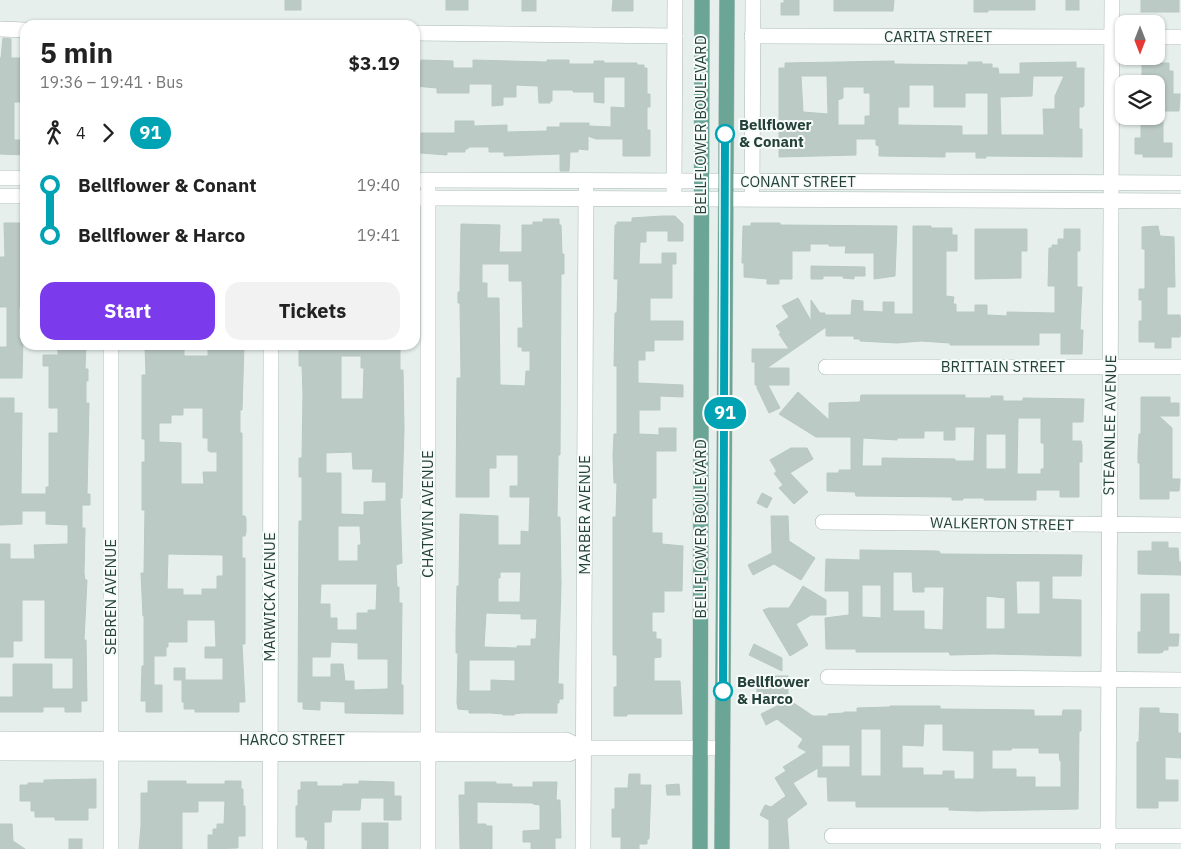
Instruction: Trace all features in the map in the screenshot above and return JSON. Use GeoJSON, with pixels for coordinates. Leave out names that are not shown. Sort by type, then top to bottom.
{"type":"FeatureCollection","features":[{"type":"Feature","properties":{"kind":"main road","name":"BELLFLOWER BOULEVARD"},"geometry":{"type":"LineString","coordinates":[[700,849],[700,199],[702,0]]}},
{"type":"Feature","properties":{"kind":"main road","name":"BELLFLOWER BOULEVARD"},"geometry":{"type":"LineString","coordinates":[[722,849],[726,0]]}},
{"type":"Feature","properties":{"kind":"street","name":"BELLFLOWER BOULEVARD"},"geometry":{"type":"LineString","coordinates":[[674,199],[675,0]]}},
{"type":"Feature","properties":{"kind":"street"},"geometry":{"type":"LineString","coordinates":[[752,199],[753,0]]}},
{"type":"Feature","properties":{"kind":"street","name":"STEARNLEE AVENUE"},"geometry":{"type":"LineString","coordinates":[[1112,0],[1115,18]]}},
{"type":"Feature","properties":{"kind":"street"},"geometry":{"type":"LineString","coordinates":[[0,29],[20,30]]}},
{"type":"Feature","properties":{"kind":"street"},"geometry":{"type":"LineString","coordinates":[[420,34],[675,36]]}},
{"type":"Feature","properties":{"kind":"street","name":"CARITA STREET"},"geometry":{"type":"LineString","coordinates":[[752,36],[1115,37]]}},
{"type":"Feature","properties":{"kind":"street"},"geometry":{"type":"LineString","coordinates":[[1165,37],[1181,37]]}},
{"type":"Feature","properties":{"kind":"street","name":"STEARNLEE AVENUE"},"geometry":{"type":"LineString","coordinates":[[1108,842],[1111,183],[1117,65]]}},
{"type":"Feature","properties":{"kind":"street"},"geometry":{"type":"LineString","coordinates":[[0,178],[20,178]]}},
{"type":"Feature","properties":{"kind":"street","name":"CONANT STREET"},"geometry":{"type":"LineString","coordinates":[[421,180],[1181,182]]}},
{"type":"Feature","properties":{"kind":"street","name":"CHATWIN AVENUE"},"geometry":{"type":"LineString","coordinates":[[421,180],[429,747],[428,849]]}},
{"type":"Feature","properties":{"kind":"street","name":"MARBER AVENUE"},"geometry":{"type":"LineString","coordinates":[[583,849],[586,181]]}},
{"type":"Feature","properties":{"kind":"street"},"geometry":{"type":"LineString","coordinates":[[0,196],[20,196]]}},
{"type":"Feature","properties":{"kind":"street","name":"CONANT STREET"},"geometry":{"type":"LineString","coordinates":[[421,198],[1181,201]]}},
{"type":"Feature","properties":{"kind":"street","name":"SEBREN AVENUE"},"geometry":{"type":"LineString","coordinates":[[111,350],[111,849]]}},
{"type":"Feature","properties":{"kind":"street","name":"MARWICK AVENUE"},"geometry":{"type":"LineString","coordinates":[[270,849],[271,350]]}},
{"type":"Feature","properties":{"kind":"street","name":"BRITTAIN STREET"},"geometry":{"type":"LineString","coordinates":[[826,367],[1181,367]]}},
{"type":"Feature","properties":{"kind":"street","name":"WALKERTON STREET"},"geometry":{"type":"LineString","coordinates":[[823,522],[1181,525]]}},
{"type":"Feature","properties":{"kind":"street"},"geometry":{"type":"LineString","coordinates":[[828,677],[1181,680]]}},
{"type":"Feature","properties":{"kind":"street","name":"HARCO STREET"},"geometry":{"type":"LineString","coordinates":[[0,739],[110,747]]}},
{"type":"Feature","properties":{"kind":"street","name":"HARCO STREET"},"geometry":{"type":"LineString","coordinates":[[0,753],[110,747],[429,747],[566,740],[583,748],[722,748]]}},
{"type":"Feature","properties":{"kind":"street"},"geometry":{"type":"LineString","coordinates":[[832,836],[1108,842],[1181,836]]}},
{"type":"Feature","properties":{"kind":"building"},"geometry":{"type":"Polygon","coordinates":[[[285,0],[301,0],[301,10],[285,10],[285,0]]]}},
{"type":"Feature","properties":{"kind":"building"},"geometry":{"type":"Polygon","coordinates":[[[446,0],[468,0],[468,10],[446,10],[446,0]]]}},
{"type":"Feature","properties":{"kind":"building"},"geometry":{"type":"Polygon","coordinates":[[[522,0],[536,0],[536,11],[522,11],[522,0]]]}},
{"type":"Feature","properties":{"kind":"building"},"geometry":{"type":"Polygon","coordinates":[[[613,0],[633,0],[633,11],[612,11],[613,0]]]}},
{"type":"Feature","properties":{"kind":"building"},"geometry":{"type":"Polygon","coordinates":[[[784,0],[799,0],[799,15],[781,15],[781,3],[784,3],[784,0]]]}},
{"type":"Feature","properties":{"kind":"building"},"geometry":{"type":"Polygon","coordinates":[[[834,0],[894,0],[893,11],[834,11],[834,0]]]}},
{"type":"Feature","properties":{"kind":"building"},"geometry":{"type":"Polygon","coordinates":[[[974,0],[1035,0],[1035,10],[988,10],[988,12],[974,12],[974,0]]]}},
{"type":"Feature","properties":{"kind":"building"},"geometry":{"type":"Polygon","coordinates":[[[1066,0],[1079,0],[1079,10],[1066,10],[1066,0]]]}},
{"type":"Feature","properties":{"kind":"building"},"geometry":{"type":"Polygon","coordinates":[[[1141,0],[1179,0],[1179,12],[1141,12],[1141,0]]]}},
{"type":"Feature","properties":{"kind":"building"},"geometry":{"type":"Polygon","coordinates":[[[3,38],[11,39],[11,58],[20,58],[20,102],[14,102],[14,140],[20,140],[20,155],[0,154],[3,38]]]}},
{"type":"Feature","properties":{"kind":"building"},"geometry":{"type":"Polygon","coordinates":[[[421,60],[453,61],[453,68],[473,68],[473,60],[547,62],[547,60],[569,60],[569,64],[594,64],[594,61],[604,61],[604,63],[637,63],[637,65],[644,65],[644,68],[647,68],[647,94],[650,94],[650,107],[647,107],[647,130],[650,130],[650,156],[623,156],[623,139],[596,139],[588,136],[588,150],[578,149],[578,152],[570,152],[569,171],[560,171],[560,154],[504,156],[504,152],[489,152],[489,147],[468,147],[468,149],[465,149],[465,152],[447,152],[447,155],[421,153],[421,133],[455,133],[455,121],[474,121],[474,126],[507,125],[507,132],[547,131],[547,127],[560,127],[560,123],[589,123],[589,126],[611,127],[611,107],[625,108],[625,77],[604,77],[604,103],[594,102],[594,92],[552,90],[552,101],[550,103],[539,103],[538,86],[516,85],[516,97],[503,97],[503,105],[492,106],[492,84],[469,84],[469,93],[437,93],[437,88],[420,86],[421,60]]]}},
{"type":"Feature","properties":{"kind":"building"},"geometry":{"type":"Polygon","coordinates":[[[894,61],[894,64],[968,65],[968,62],[982,62],[982,64],[992,64],[992,68],[998,68],[999,74],[1020,74],[1020,63],[1076,62],[1076,68],[1084,68],[1084,105],[1079,107],[1079,129],[1082,129],[1082,157],[986,156],[986,158],[976,158],[976,152],[945,152],[945,157],[879,156],[879,146],[876,145],[876,139],[856,139],[856,155],[779,157],[779,68],[785,68],[785,63],[894,61]],[[801,76],[803,112],[828,114],[827,76],[801,76]],[[1033,76],[1032,96],[1000,97],[1001,135],[1044,135],[1043,109],[1055,109],[1055,96],[1064,76],[1033,76]],[[909,85],[909,107],[898,107],[898,125],[962,126],[962,135],[988,135],[988,93],[965,93],[965,107],[934,107],[934,85],[909,85]],[[843,87],[843,98],[838,100],[838,125],[865,125],[865,116],[870,116],[870,93],[864,93],[864,87],[843,87]]]}},
{"type":"Feature","properties":{"kind":"building"},"geometry":{"type":"Polygon","coordinates":[[[1165,63],[1169,63],[1169,71],[1173,71],[1173,94],[1180,94],[1179,111],[1165,111],[1165,75],[1142,75],[1142,65],[1165,65],[1165,63]]]}},
{"type":"Feature","properties":{"kind":"building"},"geometry":{"type":"Polygon","coordinates":[[[1141,125],[1163,125],[1163,143],[1172,143],[1172,157],[1143,157],[1143,154],[1135,154],[1135,138],[1141,138],[1141,125]]]}},
{"type":"Feature","properties":{"kind":"building"},"geometry":{"type":"Polygon","coordinates":[[[675,216],[683,224],[683,241],[668,241],[668,231],[646,231],[646,242],[640,242],[639,264],[662,264],[662,253],[676,253],[676,264],[672,264],[672,298],[650,298],[650,321],[683,321],[683,340],[654,340],[654,351],[645,351],[645,360],[638,361],[638,383],[683,385],[683,397],[660,396],[660,410],[639,410],[639,434],[659,435],[659,428],[676,428],[676,451],[656,451],[656,498],[652,498],[652,533],[662,533],[662,544],[683,546],[682,591],[664,591],[664,612],[652,612],[652,632],[656,632],[656,639],[661,639],[661,657],[654,658],[654,681],[680,681],[682,714],[627,714],[627,716],[614,716],[614,687],[617,687],[617,655],[613,655],[613,517],[616,517],[617,483],[614,483],[613,455],[614,434],[617,434],[617,366],[614,366],[618,279],[614,279],[615,225],[617,225],[617,222],[632,222],[632,218],[675,216]]]}},
{"type":"Feature","properties":{"kind":"building"},"geometry":{"type":"Polygon","coordinates":[[[543,219],[559,219],[562,254],[564,254],[564,274],[561,274],[560,455],[558,455],[557,517],[560,517],[561,584],[558,684],[563,684],[563,699],[559,699],[559,703],[557,703],[557,713],[503,715],[469,713],[469,710],[458,709],[457,703],[458,653],[456,653],[456,633],[460,514],[498,516],[498,545],[521,545],[521,531],[529,532],[530,497],[510,497],[510,486],[518,486],[518,455],[496,455],[496,468],[489,468],[489,497],[456,497],[457,378],[461,378],[460,303],[458,303],[458,292],[460,292],[461,224],[500,225],[499,252],[522,252],[522,225],[533,225],[533,222],[543,222],[543,219]],[[482,264],[482,283],[487,283],[487,298],[499,298],[500,385],[525,386],[526,371],[530,371],[530,351],[522,351],[522,347],[518,347],[518,328],[523,328],[522,281],[509,281],[509,264],[482,264]],[[500,572],[500,578],[498,578],[498,602],[520,602],[521,572],[500,572]],[[486,613],[484,647],[517,648],[517,646],[531,646],[531,639],[536,639],[537,619],[521,619],[521,614],[486,613]],[[469,660],[469,691],[491,691],[491,680],[515,681],[515,660],[469,660]]]}},
{"type":"Feature","properties":{"kind":"building"},"geometry":{"type":"Polygon","coordinates":[[[4,223],[20,223],[19,338],[20,350],[23,350],[22,378],[0,378],[0,347],[7,347],[7,307],[0,307],[0,257],[5,257],[4,223]]]}},
{"type":"Feature","properties":{"kind":"building"},"geometry":{"type":"Polygon","coordinates":[[[751,223],[897,226],[895,276],[874,279],[874,253],[845,253],[846,246],[810,244],[810,251],[792,251],[792,279],[779,279],[779,284],[767,284],[767,279],[744,277],[744,263],[742,263],[743,226],[751,226],[751,223]]]}},
{"type":"Feature","properties":{"kind":"building"},"geometry":{"type":"Polygon","coordinates":[[[913,226],[952,228],[952,235],[957,235],[957,251],[946,251],[946,296],[954,297],[953,304],[956,304],[956,312],[975,312],[975,305],[987,305],[987,315],[1007,316],[1007,312],[1055,313],[1055,286],[1048,286],[1049,248],[1052,248],[1052,245],[1058,245],[1058,239],[1064,239],[1064,229],[1080,229],[1080,251],[1077,251],[1077,287],[1082,287],[1080,330],[1083,330],[1082,354],[1061,354],[1061,333],[1039,333],[1039,345],[950,345],[950,343],[921,341],[897,343],[860,341],[860,339],[854,339],[854,336],[826,336],[826,327],[767,368],[789,368],[789,385],[768,385],[780,408],[769,413],[757,385],[755,385],[755,362],[752,362],[752,349],[789,349],[776,326],[789,317],[782,306],[798,298],[811,321],[811,300],[820,313],[825,313],[825,315],[851,315],[852,300],[863,301],[863,311],[883,312],[883,302],[894,302],[894,314],[913,314],[913,226]]]}},
{"type":"Feature","properties":{"kind":"building"},"geometry":{"type":"Polygon","coordinates":[[[1158,226],[1160,236],[1174,237],[1175,287],[1167,287],[1167,315],[1180,315],[1181,325],[1180,337],[1171,337],[1171,348],[1155,348],[1155,342],[1139,342],[1142,300],[1139,300],[1139,289],[1145,289],[1145,249],[1142,249],[1142,227],[1158,226]]]}},
{"type":"Feature","properties":{"kind":"building"},"geometry":{"type":"Polygon","coordinates":[[[975,229],[1027,229],[1027,251],[1021,251],[1021,278],[975,279],[975,229]]]}},
{"type":"Feature","properties":{"kind":"building"},"geometry":{"type":"Polygon","coordinates":[[[811,266],[865,267],[865,276],[854,276],[854,279],[843,278],[843,276],[823,276],[823,279],[811,279],[811,266]]]}},
{"type":"Feature","properties":{"kind":"building"},"geometry":{"type":"Polygon","coordinates":[[[58,350],[86,350],[85,369],[88,369],[88,381],[86,381],[86,403],[89,403],[87,494],[90,494],[90,505],[82,505],[82,528],[85,528],[84,573],[85,580],[87,580],[84,640],[86,640],[87,701],[81,701],[81,712],[65,712],[65,707],[43,707],[43,712],[0,712],[0,697],[13,697],[13,664],[52,664],[52,689],[73,689],[73,658],[45,658],[45,600],[22,600],[22,641],[13,641],[13,657],[0,657],[0,544],[10,544],[10,559],[35,559],[34,545],[68,544],[68,525],[46,524],[46,511],[22,511],[22,524],[0,525],[0,398],[14,398],[14,413],[22,413],[21,494],[46,494],[46,487],[49,487],[49,433],[58,433],[58,408],[49,408],[49,366],[43,366],[43,355],[58,355],[58,350]]]}},
{"type":"Feature","properties":{"kind":"building"},"geometry":{"type":"Polygon","coordinates":[[[145,350],[184,350],[184,356],[208,356],[208,350],[244,350],[240,433],[242,433],[242,516],[245,516],[246,519],[246,532],[245,536],[242,536],[242,558],[245,558],[245,644],[242,644],[245,702],[239,702],[239,712],[195,712],[195,709],[184,709],[184,702],[182,702],[182,680],[174,680],[174,668],[185,668],[185,680],[223,680],[223,658],[205,658],[205,647],[216,647],[215,620],[187,620],[187,642],[168,642],[166,656],[154,656],[154,685],[162,685],[162,712],[146,712],[146,701],[141,701],[142,666],[144,666],[144,616],[141,573],[144,573],[145,510],[142,510],[142,462],[145,462],[145,439],[142,439],[142,375],[146,375],[145,350]],[[183,408],[183,415],[171,415],[171,423],[159,423],[159,442],[181,443],[181,484],[204,484],[203,472],[217,472],[217,452],[208,451],[208,438],[203,438],[203,408],[183,408]],[[168,554],[167,589],[183,589],[183,595],[202,595],[202,589],[217,589],[217,576],[223,576],[223,555],[168,554]]]}},
{"type":"Feature","properties":{"kind":"building"},"geometry":{"type":"Polygon","coordinates":[[[299,350],[400,350],[400,370],[403,370],[404,429],[402,498],[400,498],[402,563],[396,565],[399,603],[402,603],[401,685],[403,685],[403,714],[345,713],[345,702],[320,701],[320,710],[303,709],[303,702],[298,702],[299,521],[302,521],[302,477],[299,477],[299,458],[302,458],[303,394],[302,366],[299,366],[299,350]],[[341,356],[341,399],[363,399],[364,368],[361,368],[361,356],[341,356]],[[352,452],[326,453],[326,473],[341,473],[341,514],[364,515],[364,502],[386,501],[386,482],[372,482],[373,469],[353,469],[352,452]],[[338,526],[338,561],[358,561],[358,545],[361,545],[360,526],[338,526]],[[321,584],[320,604],[330,604],[330,618],[337,618],[337,630],[357,630],[357,613],[368,613],[368,610],[376,610],[377,584],[321,584]],[[331,642],[330,657],[312,657],[312,677],[331,677],[331,664],[343,664],[345,681],[354,681],[354,690],[388,689],[388,659],[358,659],[358,643],[331,642]]]}},
{"type":"Feature","properties":{"kind":"building"},"geometry":{"type":"Polygon","coordinates":[[[798,392],[829,420],[829,403],[860,402],[861,395],[965,395],[965,398],[1003,396],[1003,401],[1023,401],[1023,398],[1084,399],[1083,422],[1072,422],[1072,441],[1081,441],[1082,445],[1082,462],[1079,462],[1079,497],[1060,497],[1060,490],[1036,490],[1036,500],[963,498],[963,500],[952,500],[952,497],[856,496],[855,492],[827,491],[827,473],[851,470],[851,437],[816,437],[779,414],[798,392]],[[1018,418],[1017,474],[1041,474],[1041,469],[1044,469],[1044,443],[1041,443],[1041,418],[1018,418]],[[955,427],[955,440],[944,440],[944,431],[924,431],[924,438],[897,438],[897,440],[863,438],[862,466],[882,466],[882,458],[974,461],[975,427],[955,427]],[[986,434],[986,469],[1006,469],[1006,434],[986,434]]]}},
{"type":"Feature","properties":{"kind":"building"},"geometry":{"type":"Polygon","coordinates":[[[1141,397],[1170,397],[1170,403],[1179,403],[1179,416],[1159,416],[1172,428],[1172,479],[1180,479],[1179,491],[1169,491],[1169,499],[1140,499],[1140,463],[1138,463],[1138,452],[1139,434],[1141,434],[1141,397]]]}},
{"type":"Feature","properties":{"kind":"building"},"geometry":{"type":"Polygon","coordinates":[[[791,448],[807,448],[813,459],[790,473],[808,492],[794,504],[779,488],[783,485],[774,473],[776,473],[776,470],[770,460],[791,448]]]}},
{"type":"Feature","properties":{"kind":"building"},"geometry":{"type":"Polygon","coordinates":[[[762,493],[772,498],[767,508],[757,503],[762,493]]]}},
{"type":"Feature","properties":{"kind":"building"},"geometry":{"type":"Polygon","coordinates":[[[771,516],[788,516],[789,541],[815,558],[801,580],[774,564],[753,575],[748,565],[772,553],[771,516]]]}},
{"type":"Feature","properties":{"kind":"building"},"geometry":{"type":"Polygon","coordinates":[[[1152,542],[1168,542],[1168,548],[1178,548],[1181,575],[1138,574],[1138,551],[1152,551],[1152,542]]]}},
{"type":"Feature","properties":{"kind":"building"},"geometry":{"type":"Polygon","coordinates":[[[860,550],[937,551],[940,554],[1082,555],[1081,576],[1052,576],[1052,599],[1081,600],[1081,656],[950,655],[949,652],[856,652],[856,649],[826,649],[825,618],[849,615],[849,591],[825,591],[826,559],[860,560],[860,550]],[[893,572],[893,611],[924,611],[924,629],[943,630],[944,587],[924,587],[924,592],[913,592],[912,572],[893,572]],[[1016,581],[1017,614],[1040,614],[1040,581],[1016,581]],[[862,585],[862,617],[881,618],[881,585],[862,585]],[[986,596],[986,629],[1005,629],[1005,598],[986,596]]]}},
{"type":"Feature","properties":{"kind":"building"},"geometry":{"type":"Polygon","coordinates":[[[803,586],[826,600],[826,615],[811,615],[796,624],[808,645],[790,656],[763,610],[769,608],[789,608],[803,586]]]}},
{"type":"Feature","properties":{"kind":"building"},"geometry":{"type":"Polygon","coordinates":[[[1141,594],[1169,594],[1169,634],[1179,634],[1178,646],[1168,646],[1168,650],[1163,650],[1160,653],[1138,653],[1138,632],[1141,632],[1141,594]]]}},
{"type":"Feature","properties":{"kind":"building"},"geometry":{"type":"Polygon","coordinates":[[[754,644],[782,658],[782,671],[749,655],[754,644]]]}},
{"type":"Feature","properties":{"kind":"building"},"geometry":{"type":"Polygon","coordinates":[[[757,676],[788,676],[788,694],[757,694],[757,676]]]}},
{"type":"Feature","properties":{"kind":"building"},"geometry":{"type":"Polygon","coordinates":[[[789,700],[813,716],[857,712],[857,708],[890,706],[940,706],[940,709],[1034,710],[1034,716],[1062,716],[1063,710],[1081,710],[1078,809],[977,811],[949,810],[949,807],[856,807],[856,801],[828,801],[827,777],[818,777],[818,768],[793,783],[807,804],[787,819],[789,849],[769,849],[769,820],[760,815],[765,805],[771,807],[786,796],[775,778],[786,771],[783,767],[807,752],[798,747],[803,739],[777,719],[766,725],[761,714],[789,700]],[[924,724],[923,746],[902,745],[902,768],[923,768],[923,775],[943,775],[943,771],[954,771],[954,779],[974,779],[974,751],[943,750],[943,724],[924,724]],[[861,729],[861,776],[881,776],[881,729],[861,729]],[[822,745],[822,766],[819,767],[850,767],[850,745],[822,745]],[[1012,748],[1011,750],[992,750],[992,769],[1016,769],[1016,777],[1035,777],[1035,787],[1061,787],[1061,761],[1059,753],[1039,753],[1039,748],[1012,748]]]}},
{"type":"Feature","properties":{"kind":"building"},"geometry":{"type":"Polygon","coordinates":[[[1140,708],[1159,708],[1159,713],[1178,714],[1178,733],[1181,733],[1181,758],[1165,757],[1165,780],[1178,780],[1178,801],[1158,801],[1158,808],[1137,808],[1137,742],[1139,742],[1140,708]]]}},
{"type":"Feature","properties":{"kind":"building"},"geometry":{"type":"Polygon","coordinates":[[[629,774],[640,774],[640,785],[651,785],[649,839],[647,839],[647,844],[639,844],[639,849],[621,849],[621,837],[612,837],[612,809],[615,809],[615,788],[628,788],[629,774]]]}},
{"type":"Feature","properties":{"kind":"building"},"geometry":{"type":"Polygon","coordinates":[[[96,779],[96,808],[88,808],[88,820],[55,820],[55,817],[35,817],[35,811],[31,811],[31,801],[20,801],[20,785],[44,783],[44,780],[96,779]]]}},
{"type":"Feature","properties":{"kind":"building"},"geometry":{"type":"Polygon","coordinates":[[[148,781],[186,781],[186,784],[225,784],[225,781],[241,781],[243,806],[245,806],[245,836],[238,836],[238,848],[208,849],[208,835],[213,835],[213,829],[217,829],[217,824],[224,824],[225,801],[198,801],[198,812],[182,812],[182,849],[139,849],[141,793],[148,793],[148,781]]]}},
{"type":"Feature","properties":{"kind":"building"},"geometry":{"type":"Polygon","coordinates":[[[359,781],[394,782],[394,796],[401,796],[401,820],[384,820],[384,798],[361,798],[360,810],[332,810],[331,822],[324,822],[324,849],[307,849],[308,840],[305,840],[305,837],[296,837],[296,806],[298,806],[298,790],[301,790],[301,782],[317,782],[317,786],[343,786],[343,784],[359,784],[359,781]]]}},
{"type":"Feature","properties":{"kind":"building"},"geometry":{"type":"Polygon","coordinates":[[[465,782],[496,782],[496,784],[512,784],[512,787],[533,787],[533,782],[557,782],[556,800],[560,800],[561,838],[555,838],[555,849],[531,849],[531,842],[523,842],[523,831],[540,830],[540,805],[533,803],[477,802],[477,824],[492,826],[492,849],[460,849],[459,795],[465,795],[465,782]]]}},
{"type":"Feature","properties":{"kind":"building"},"geometry":{"type":"Polygon","coordinates":[[[679,784],[680,795],[667,795],[666,785],[679,784]]]}},
{"type":"Feature","properties":{"kind":"building"},"geometry":{"type":"Polygon","coordinates":[[[362,823],[388,823],[388,849],[362,849],[362,823]]]}},
{"type":"Feature","properties":{"kind":"building"},"geometry":{"type":"Polygon","coordinates":[[[0,824],[12,824],[13,841],[25,849],[0,849],[0,824]]]}},
{"type":"Feature","properties":{"kind":"building"},"geometry":{"type":"Polygon","coordinates":[[[69,839],[82,839],[82,849],[69,849],[69,839]]]}},
{"type":"Feature","properties":{"kind":"bus line","name":"91"},"geometry":{"type":"LineString","coordinates":[[723,691],[725,134]]}},
{"type":"Feature","properties":{"kind":"place","name":"Bellflower & Conant"},"geometry":{"type":"Point","coordinates":[725,134]}},
{"type":"Feature","properties":{"kind":"place","name":"Bellflower & Harco"},"geometry":{"type":"Point","coordinates":[723,691]}}]}
